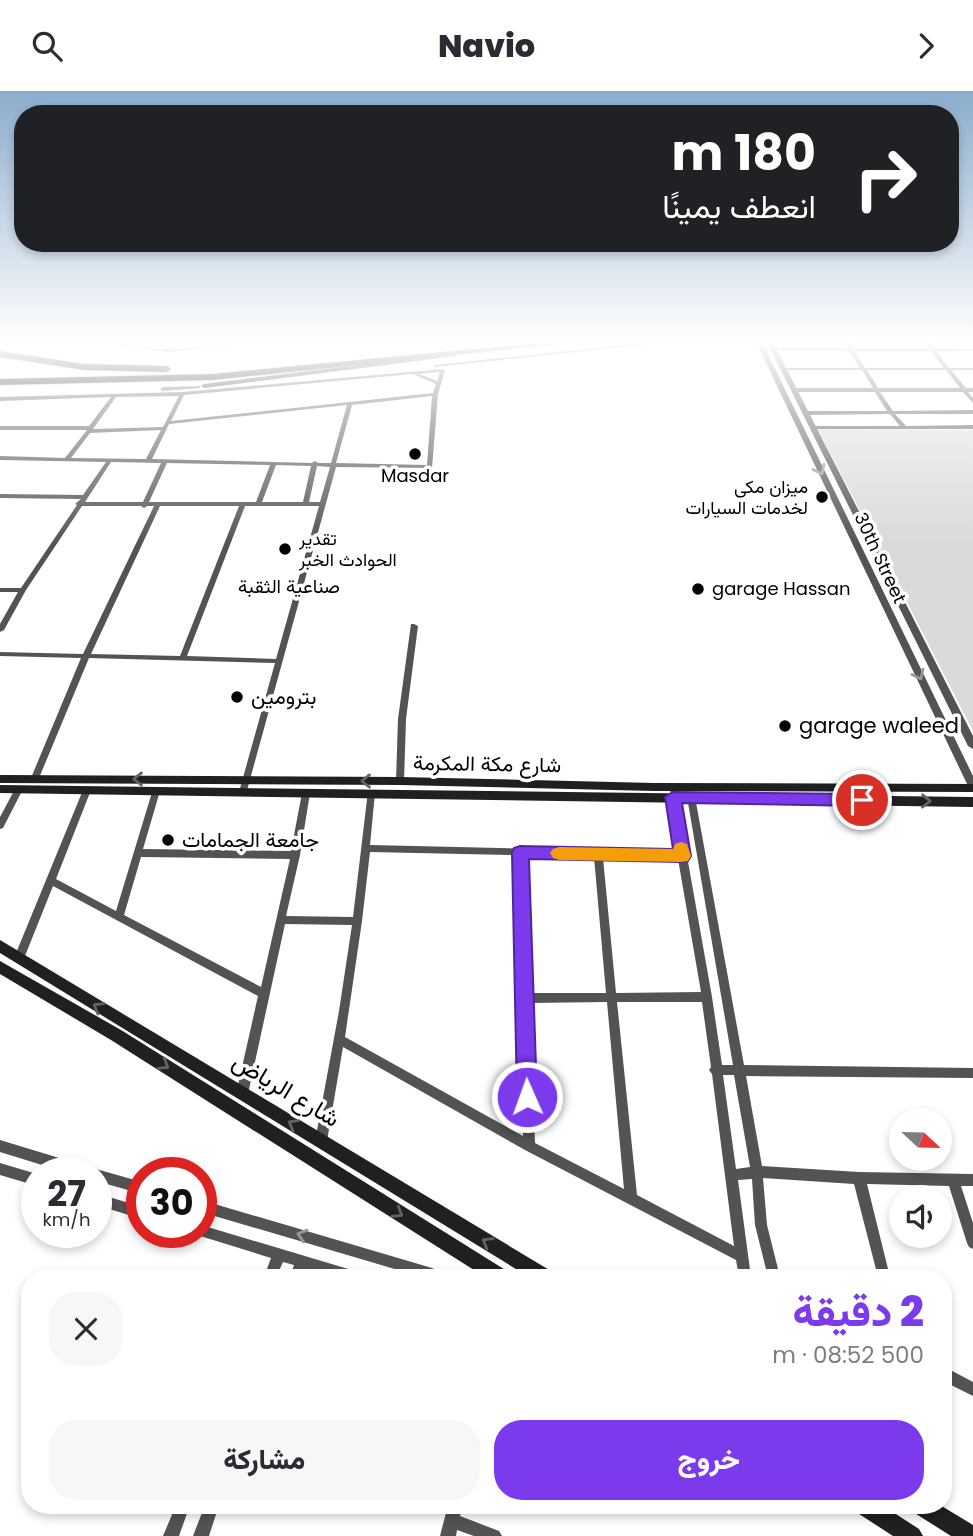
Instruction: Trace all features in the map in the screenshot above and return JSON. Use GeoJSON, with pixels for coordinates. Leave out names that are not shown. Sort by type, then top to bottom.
{"type":"FeatureCollection","features":[{"type":"Feature","properties":{"kind":"main road","name":"شارع مكة المكرمة"},"geometry":{"type":"LineString","coordinates":[[0,779],[99,779],[245,786],[306,793],[673,792],[973,787]]}},
{"type":"Feature","properties":{"kind":"main road"},"geometry":{"type":"LineString","coordinates":[[82,790],[80,785],[99,779]]}},
{"type":"Feature","properties":{"kind":"main road","name":"شارع مكة المكرمة"},"geometry":{"type":"LineString","coordinates":[[0,789],[156,791],[400,781],[673,792],[691,797],[973,802]]}},
{"type":"Feature","properties":{"kind":"main road","name":"شارع الرياض"},"geometry":{"type":"LineString","coordinates":[[0,946],[532,1269]]}},
{"type":"Feature","properties":{"kind":"main road","name":"شارع الرياض"},"geometry":{"type":"LineString","coordinates":[[0,967],[116,1035],[488,1269]]}},
{"type":"Feature","properties":{"kind":"main road"},"geometry":{"type":"LineString","coordinates":[[367,1193],[378,1176]]}},
{"type":"Feature","properties":{"kind":"main road"},"geometry":{"type":"LineString","coordinates":[[877,1514],[912,1536]]}},
{"type":"Feature","properties":{"kind":"main road"},"geometry":{"type":"LineString","coordinates":[[945,1514],[971,1536]]}},
{"type":"Feature","properties":{"kind":"street"},"geometry":{"type":"LineString","coordinates":[[68,458],[105,409]]}},
{"type":"Feature","properties":{"kind":"street"},"geometry":{"type":"LineString","coordinates":[[149,460],[174,409]]}},
{"type":"Feature","properties":{"kind":"street"},"geometry":{"type":"LineString","coordinates":[[0,428],[91,430],[167,426],[305,409]]}},
{"type":"Feature","properties":{"kind":"street"},"geometry":{"type":"LineString","coordinates":[[245,786],[348,409]]}},
{"type":"Feature","properties":{"kind":"street"},"geometry":{"type":"LineString","coordinates":[[0,458],[430,467],[434,409]]}},
{"type":"Feature","properties":{"kind":"street","name":"30th Street"},"geometry":{"type":"LineString","coordinates":[[791,409],[973,787]]}},
{"type":"Feature","properties":{"kind":"street"},"geometry":{"type":"LineString","coordinates":[[890,411],[904,426]]}},
{"type":"Feature","properties":{"kind":"street","name":"30th Street"},"geometry":{"type":"LineString","coordinates":[[806,412],[973,746]]}},
{"type":"Feature","properties":{"kind":"street"},"geometry":{"type":"LineString","coordinates":[[806,412],[973,412]]}},
{"type":"Feature","properties":{"kind":"street"},"geometry":{"type":"LineString","coordinates":[[813,428],[973,427]]}},
{"type":"Feature","properties":{"kind":"street"},"geometry":{"type":"LineString","coordinates":[[0,630],[78,504],[110,460]]}},
{"type":"Feature","properties":{"kind":"street"},"geometry":{"type":"LineString","coordinates":[[144,506],[165,461]]}},
{"type":"Feature","properties":{"kind":"street"},"geometry":{"type":"LineString","coordinates":[[258,505],[274,463]]}},
{"type":"Feature","properties":{"kind":"street"},"geometry":{"type":"LineString","coordinates":[[305,505],[316,463]]}},
{"type":"Feature","properties":{"kind":"street"},"geometry":{"type":"LineString","coordinates":[[0,506],[3,497],[83,497]]}},
{"type":"Feature","properties":{"kind":"street"},"geometry":{"type":"LineString","coordinates":[[78,504],[323,504]]}},
{"type":"Feature","properties":{"kind":"street"},"geometry":{"type":"LineString","coordinates":[[183,658],[242,505]]}},
{"type":"Feature","properties":{"kind":"street"},"geometry":{"type":"LineString","coordinates":[[35,778],[86,656],[157,506]]}},
{"type":"Feature","properties":{"kind":"street"},"geometry":{"type":"LineString","coordinates":[[0,590],[23,590]]}},
{"type":"Feature","properties":{"kind":"street"},"geometry":{"type":"LineString","coordinates":[[400,781],[402,719],[414,627]]}},
{"type":"Feature","properties":{"kind":"street"},"geometry":{"type":"LineString","coordinates":[[0,654],[279,661]]}},
{"type":"Feature","properties":{"kind":"street"},"geometry":{"type":"LineString","coordinates":[[0,826],[19,789]]}},
{"type":"Feature","properties":{"kind":"street"},"geometry":{"type":"LineString","coordinates":[[19,958],[51,881],[82,790]]}},
{"type":"Feature","properties":{"kind":"street"},"geometry":{"type":"LineString","coordinates":[[119,917],[156,791]]}},
{"type":"Feature","properties":{"kind":"street"},"geometry":{"type":"LineString","coordinates":[[673,792],[707,997],[733,1175],[743,1269]]}},
{"type":"Feature","properties":{"kind":"street"},"geometry":{"type":"LineString","coordinates":[[242,1094],[295,855],[306,793]]}},
{"type":"Feature","properties":{"kind":"street"},"geometry":{"type":"LineString","coordinates":[[321,1141],[340,1040],[371,793]]}},
{"type":"Feature","properties":{"kind":"street"},"geometry":{"type":"LineString","coordinates":[[691,797],[757,1172],[761,1226],[772,1269]]}},
{"type":"Feature","properties":{"kind":"street"},"geometry":{"type":"LineString","coordinates":[[366,848],[682,856]]}},
{"type":"Feature","properties":{"kind":"street"},"geometry":{"type":"LineString","coordinates":[[139,853],[295,855]]}},
{"type":"Feature","properties":{"kind":"street"},"geometry":{"type":"LineString","coordinates":[[520,853],[528,1146]]}},
{"type":"Feature","properties":{"kind":"street"},"geometry":{"type":"LineString","coordinates":[[598,854],[631,1198]]}},
{"type":"Feature","properties":{"kind":"street"},"geometry":{"type":"LineString","coordinates":[[51,881],[264,994]]}},
{"type":"Feature","properties":{"kind":"street"},"geometry":{"type":"LineString","coordinates":[[281,920],[357,921]]}},
{"type":"Feature","properties":{"kind":"street"},"geometry":{"type":"LineString","coordinates":[[524,999],[707,997]]}},
{"type":"Feature","properties":{"kind":"street"},"geometry":{"type":"LineString","coordinates":[[340,1040],[528,1146],[741,1256]]}},
{"type":"Feature","properties":{"kind":"street"},"geometry":{"type":"LineString","coordinates":[[716,1070],[973,1073]]}},
{"type":"Feature","properties":{"kind":"street"},"geometry":{"type":"LineString","coordinates":[[0,1146],[36,1157]]}},
{"type":"Feature","properties":{"kind":"street"},"geometry":{"type":"LineString","coordinates":[[0,1169],[21,1175]]}},
{"type":"Feature","properties":{"kind":"street"},"geometry":{"type":"LineString","coordinates":[[733,1175],[757,1172],[859,1178],[973,1180]]}},
{"type":"Feature","properties":{"kind":"street"},"geometry":{"type":"LineString","coordinates":[[859,1178],[882,1269]]}},
{"type":"Feature","properties":{"kind":"street"},"geometry":{"type":"LineString","coordinates":[[954,1181],[973,1243]]}},
{"type":"Feature","properties":{"kind":"street"},"geometry":{"type":"LineString","coordinates":[[217,1211],[415,1269]]}},
{"type":"Feature","properties":{"kind":"street"},"geometry":{"type":"LineString","coordinates":[[217,1236],[328,1269]]}},
{"type":"Feature","properties":{"kind":"street"},"geometry":{"type":"LineString","coordinates":[[273,1269],[279,1255]]}},
{"type":"Feature","properties":{"kind":"street"},"geometry":{"type":"LineString","coordinates":[[299,1269],[302,1261]]}},
{"type":"Feature","properties":{"kind":"street"},"geometry":{"type":"LineString","coordinates":[[952,1378],[973,1389]]}},
{"type":"Feature","properties":{"kind":"street"},"geometry":{"type":"LineString","coordinates":[[171,1536],[180,1514]]}},
{"type":"Feature","properties":{"kind":"street"},"geometry":{"type":"LineString","coordinates":[[201,1536],[209,1514]]}},
{"type":"Feature","properties":{"kind":"street"},"geometry":{"type":"LineString","coordinates":[[451,1520],[494,1536]]}},
{"type":"Feature","properties":{"kind":"shaded area"},"geometry":{"type":"Polygon","coordinates":[[[818,429],[973,430],[973,731],[818,429]]]}},
{"type":"Feature","properties":{"kind":"slow traffic"},"geometry":{"type":"LineString","coordinates":[[559,853],[682,856],[681,849]]}},
{"type":"Feature","properties":{"kind":"place","name":"Masdar"},"geometry":{"type":"Point","coordinates":[415,454]}},
{"type":"Feature","properties":{"kind":"place","name":"ميزان مكي لخدمات السيارات"},"geometry":{"type":"Point","coordinates":[822,497]}},
{"type":"Feature","properties":{"kind":"place","name":"تقدير الحوادث الخبر"},"geometry":{"type":"Point","coordinates":[285,549]}},
{"type":"Feature","properties":{"kind":"place","name":"garage Hassan"},"geometry":{"type":"Point","coordinates":[698,589]}},
{"type":"Feature","properties":{"kind":"place","name":"بترومين"},"geometry":{"type":"Point","coordinates":[237,697]}},
{"type":"Feature","properties":{"kind":"place","name":"garage waleed"},"geometry":{"type":"Point","coordinates":[785,726]}},
{"type":"Feature","properties":{"kind":"place","name":"جامعة الجمامات"},"geometry":{"type":"Point","coordinates":[168,840]}},
{"type":"Feature","properties":{"kind":"district","name":"صناعية الثقبة"},"geometry":{"type":"Point","coordinates":[289,586]}},
{"type":"Feature","properties":{"kind":"route"},"geometry":{"type":"LineString","coordinates":[[527,1097],[520,853],[682,856],[673,797],[862,800]]}}]}
